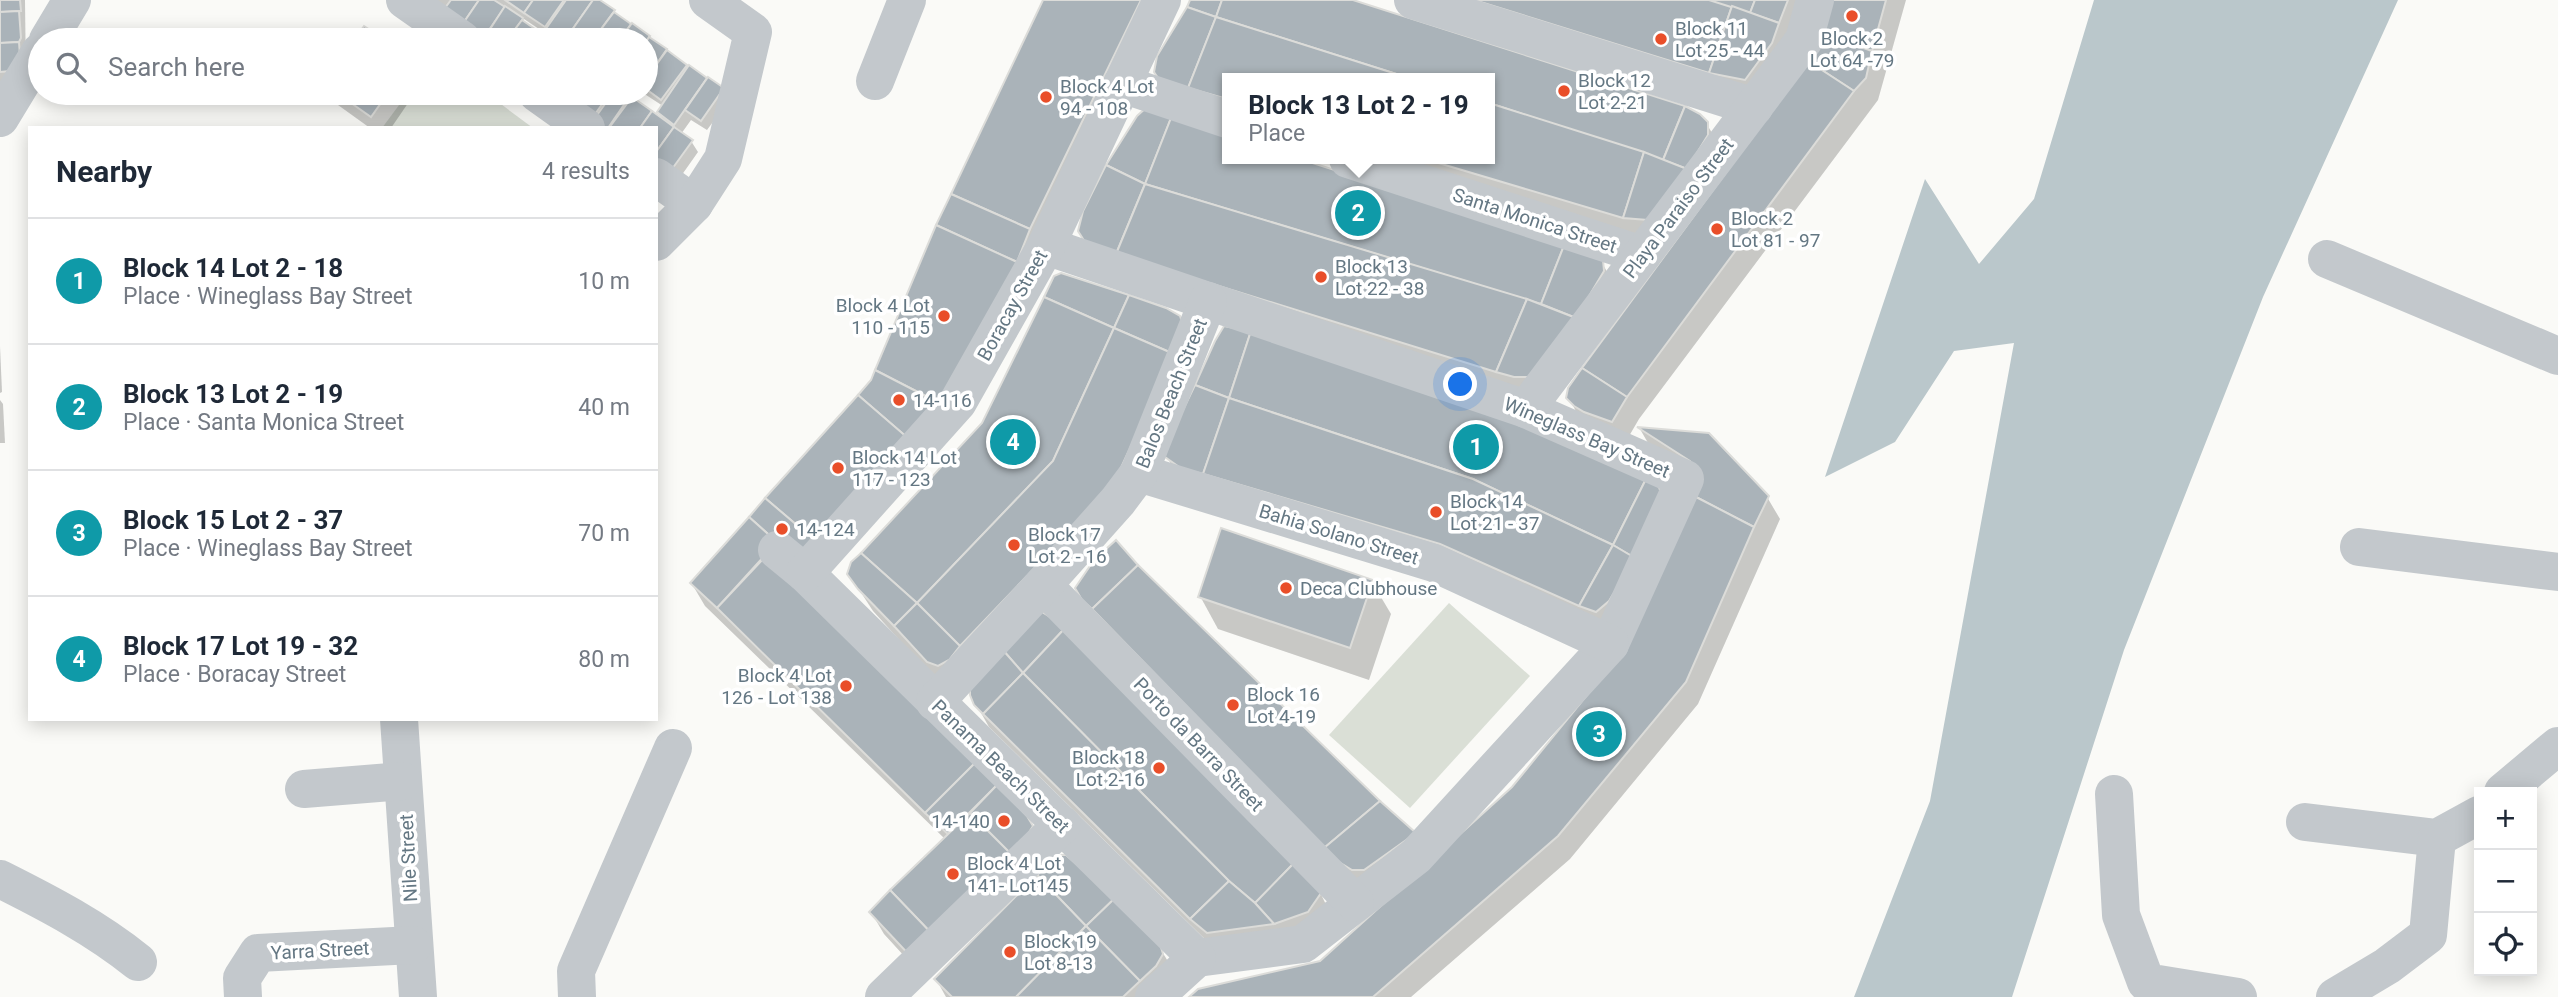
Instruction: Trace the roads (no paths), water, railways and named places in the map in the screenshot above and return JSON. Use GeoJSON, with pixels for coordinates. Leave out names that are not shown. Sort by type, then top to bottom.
{"type":"FeatureCollection","features":[{"type":"Feature","properties":{"kind":"street"},"geometry":{"type":"LineString","coordinates":[[55,28],[72,0]]}},
{"type":"Feature","properties":{"kind":"street"},"geometry":{"type":"LineString","coordinates":[[405,0],[445,28]]}},
{"type":"Feature","properties":{"kind":"street"},"geometry":{"type":"LineString","coordinates":[[658,240],[694,204],[723,159],[753,32],[708,0]]}},
{"type":"Feature","properties":{"kind":"street"},"geometry":{"type":"LineString","coordinates":[[875,81],[907,0]]}},
{"type":"Feature","properties":{"kind":"street","name":"Boracay Street"},"geometry":{"type":"LineString","coordinates":[[791,562],[958,402],[1046,246],[1162,0]]}},
{"type":"Feature","properties":{"kind":"street"},"geometry":{"type":"LineString","coordinates":[[1413,0],[1754,107]]}},
{"type":"Feature","properties":{"kind":"street","name":"Playa Paraiso Street"},"geometry":{"type":"LineString","coordinates":[[1527,410],[1804,40],[1815,0]]}},
{"type":"Feature","properties":{"kind":"street"},"geometry":{"type":"LineString","coordinates":[[0,118],[28,72]]}},
{"type":"Feature","properties":{"kind":"street"},"geometry":{"type":"LineString","coordinates":[[1122,85],[1222,117]]}},
{"type":"Feature","properties":{"kind":"street"},"geometry":{"type":"LineString","coordinates":[[554,105],[583,126]]}},
{"type":"Feature","properties":{"kind":"street","name":"Santa Monica Street"},"geometry":{"type":"LineString","coordinates":[[1363,164],[1642,255]]}},
{"type":"Feature","properties":{"kind":"street"},"geometry":{"type":"LineString","coordinates":[[658,178],[694,204]]}},
{"type":"Feature","properties":{"kind":"street","name":"Wineglass Bay Street"},"geometry":{"type":"LineString","coordinates":[[1046,246],[1527,410],[1685,479],[1610,644],[1416,856],[1303,944],[1197,958]]}},
{"type":"Feature","properties":{"kind":"street"},"geometry":{"type":"LineString","coordinates":[[2327,259],[2558,356]]}},
{"type":"Feature","properties":{"kind":"street","name":"Balos Beach Street"},"geometry":{"type":"LineString","coordinates":[[935,702],[1118,501],[1139,473],[1208,301]]}},
{"type":"Feature","properties":{"kind":"street","name":"Bahia Solano Street"},"geometry":{"type":"LineString","coordinates":[[1139,473],[1434,563],[1610,644]]}},
{"type":"Feature","properties":{"kind":"street"},"geometry":{"type":"LineString","coordinates":[[2359,547],[2558,572]]}},
{"type":"Feature","properties":{"kind":"street","name":"Panama Beach Street"},"geometry":{"type":"LineString","coordinates":[[791,562],[1197,958]]}},
{"type":"Feature","properties":{"kind":"street","name":"Porto da Barra Street"},"geometry":{"type":"LineString","coordinates":[[1043,585],[1356,903]]}},
{"type":"Feature","properties":{"kind":"street","name":"Nile Street"},"geometry":{"type":"LineString","coordinates":[[399,721],[418,997]]}},
{"type":"Feature","properties":{"kind":"street"},"geometry":{"type":"LineString","coordinates":[[2509,787],[2558,747]]}},
{"type":"Feature","properties":{"kind":"street"},"geometry":{"type":"LineString","coordinates":[[577,997],[576,971],[673,748]]}},
{"type":"Feature","properties":{"kind":"street"},"geometry":{"type":"LineString","coordinates":[[303,789],[403,781]]}},
{"type":"Feature","properties":{"kind":"street"},"geometry":{"type":"LineString","coordinates":[[2114,794],[2120,915],[2146,982],[2238,997]]}},
{"type":"Feature","properties":{"kind":"street"},"geometry":{"type":"LineString","coordinates":[[2305,822],[2437,838],[2474,818]]}},
{"type":"Feature","properties":{"kind":"street"},"geometry":{"type":"LineString","coordinates":[[884,997],[1062,825]]}},
{"type":"Feature","properties":{"kind":"street"},"geometry":{"type":"LineString","coordinates":[[2335,997],[2387,966],[2428,935],[2437,838]]}},
{"type":"Feature","properties":{"kind":"street"},"geometry":{"type":"LineString","coordinates":[[0,879],[54,906],[119,946],[138,962]]}},
{"type":"Feature","properties":{"kind":"street","name":"Yarra Street"},"geometry":{"type":"LineString","coordinates":[[242,988],[258,953],[413,945]]}},
{"type":"Feature","properties":{"kind":"street"},"geometry":{"type":"LineString","coordinates":[[1154,997],[1197,958]]}},
{"type":"Feature","properties":{"kind":"place","name":"Block 2 Lot 64 -79"},"geometry":{"type":"Point","coordinates":[1852,16]}},
{"type":"Feature","properties":{"kind":"place","name":"Block 11 Lot 25 - 44"},"geometry":{"type":"Point","coordinates":[1661,39]}},
{"type":"Feature","properties":{"kind":"place","name":"Block 12 Lot 2-21"},"geometry":{"type":"Point","coordinates":[1564,91]}},
{"type":"Feature","properties":{"kind":"place","name":"Block 4 Lot 94 - 108"},"geometry":{"type":"Point","coordinates":[1046,97]}},
{"type":"Feature","properties":{"kind":"place","name":"Block 13 Lot 2 - 19"},"geometry":{"type":"Point","coordinates":[1358,213]}},
{"type":"Feature","properties":{"kind":"place","name":"Block 2 Lot 81 - 97"},"geometry":{"type":"Point","coordinates":[1717,229]}},
{"type":"Feature","properties":{"kind":"place","name":"Block 13 Lot 22 - 38"},"geometry":{"type":"Point","coordinates":[1321,277]}},
{"type":"Feature","properties":{"kind":"place","name":"Block 4 Lot 110 - 115"},"geometry":{"type":"Point","coordinates":[944,316]}},
{"type":"Feature","properties":{"kind":"place","name":"14-116"},"geometry":{"type":"Point","coordinates":[899,400]}},
{"type":"Feature","properties":{"kind":"place","name":"Block 17 Lot 19 - 32"},"geometry":{"type":"Point","coordinates":[1013,442]}},
{"type":"Feature","properties":{"kind":"place","name":"Block 14 Lot 2 - 18"},"geometry":{"type":"Point","coordinates":[1476,447]}},
{"type":"Feature","properties":{"kind":"place","name":"Block 14 Lot 117 - 123"},"geometry":{"type":"Point","coordinates":[838,468]}},
{"type":"Feature","properties":{"kind":"place","name":"Block 14 Lot 21 - 37"},"geometry":{"type":"Point","coordinates":[1436,512]}},
{"type":"Feature","properties":{"kind":"place","name":"14-124"},"geometry":{"type":"Point","coordinates":[782,529]}},
{"type":"Feature","properties":{"kind":"place","name":"Block 17 Lot 2 - 16"},"geometry":{"type":"Point","coordinates":[1014,545]}},
{"type":"Feature","properties":{"kind":"place","name":"Deca Clubhouse"},"geometry":{"type":"Point","coordinates":[1286,588]}},
{"type":"Feature","properties":{"kind":"place","name":"Block 4 Lot 126 - Lot 138"},"geometry":{"type":"Point","coordinates":[846,686]}},
{"type":"Feature","properties":{"kind":"place","name":"Block 16 Lot 4-19"},"geometry":{"type":"Point","coordinates":[1233,705]}},
{"type":"Feature","properties":{"kind":"place","name":"Block 15 Lot 2 - 37"},"geometry":{"type":"Point","coordinates":[1599,734]}},
{"type":"Feature","properties":{"kind":"place","name":"Block 18 Lot 2-16"},"geometry":{"type":"Point","coordinates":[1159,768]}},
{"type":"Feature","properties":{"kind":"place","name":"14-140"},"geometry":{"type":"Point","coordinates":[1004,821]}},
{"type":"Feature","properties":{"kind":"place","name":"Block 4 Lot 141- Lot145"},"geometry":{"type":"Point","coordinates":[953,874]}},
{"type":"Feature","properties":{"kind":"place","name":"Block 19 Lot 8-13"},"geometry":{"type":"Point","coordinates":[1010,952]}}]}
